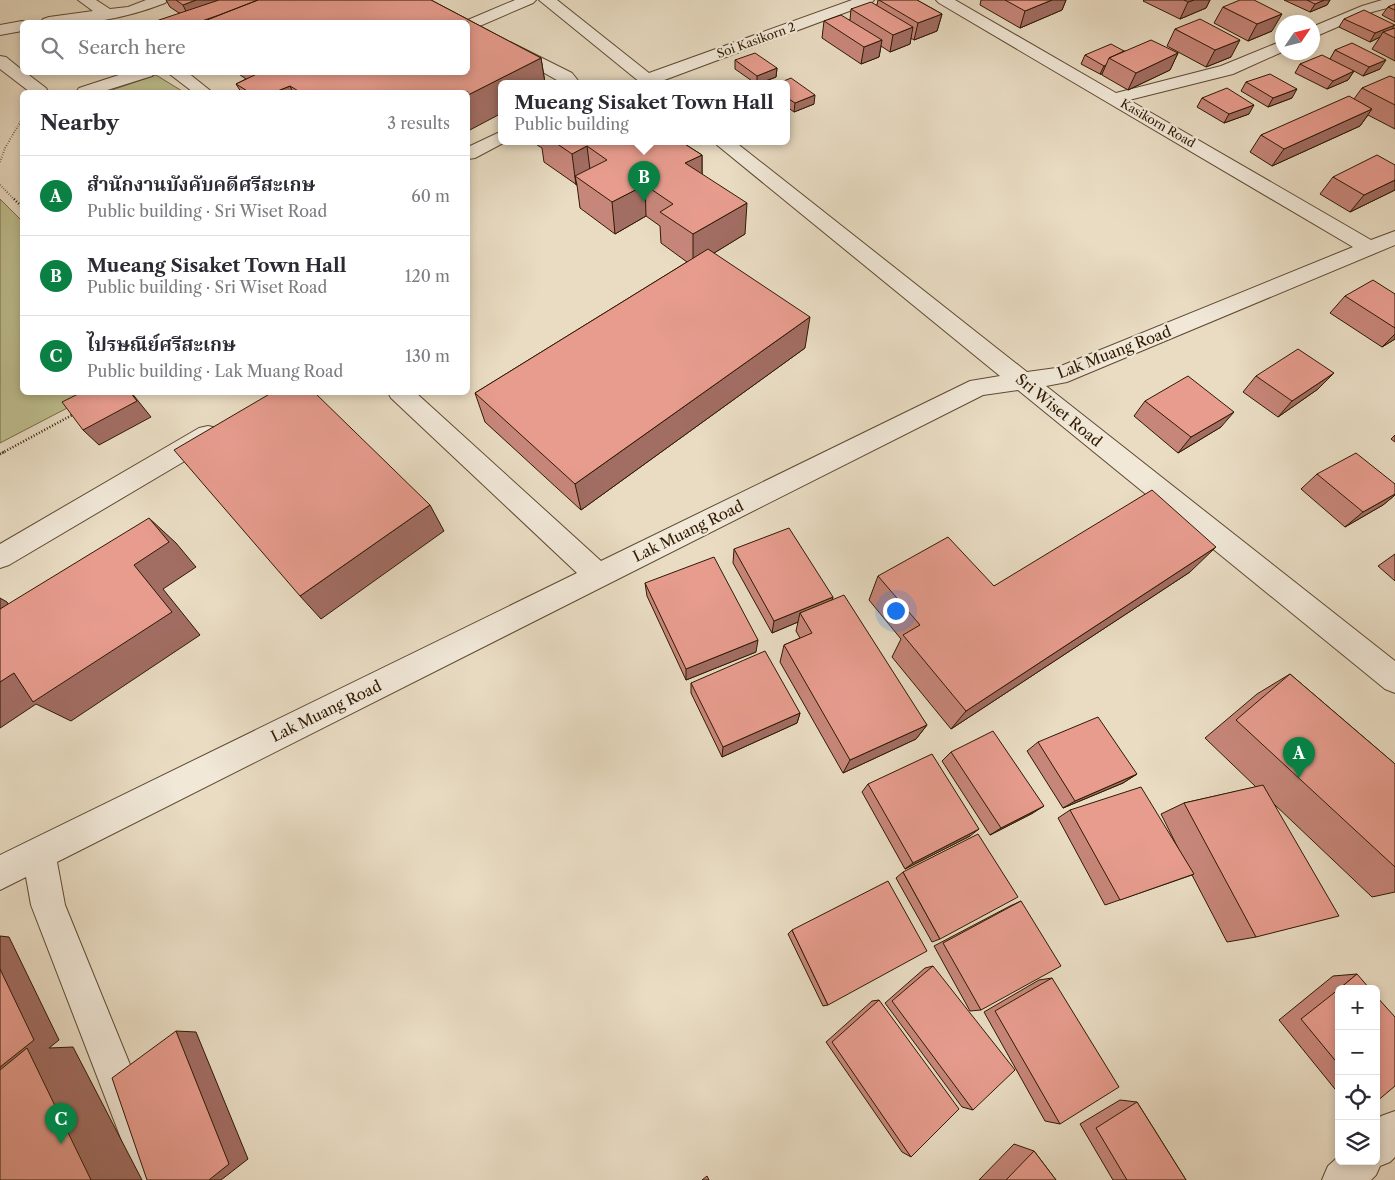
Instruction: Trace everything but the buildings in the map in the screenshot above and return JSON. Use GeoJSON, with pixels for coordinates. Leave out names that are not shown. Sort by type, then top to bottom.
{"type":"FeatureCollection","features":[{"type":"Feature","properties":{"kind":"street"},"geometry":{"type":"LineString","coordinates":[[86,0],[107,14]]}},
{"type":"Feature","properties":{"kind":"street"},"geometry":{"type":"LineString","coordinates":[[64,20],[131,11],[160,0]]}},
{"type":"Feature","properties":{"kind":"street"},"geometry":{"type":"LineString","coordinates":[[470,25],[528,0]]}},
{"type":"Feature","properties":{"kind":"street"},"geometry":{"type":"LineString","coordinates":[[547,0],[647,80]]}},
{"type":"Feature","properties":{"kind":"street","name":"Soi Kasikorn 2"},"geometry":{"type":"LineString","coordinates":[[654,80],[866,0]]}},
{"type":"Feature","properties":{"kind":"street","name":"Kasikorn Road"},"geometry":{"type":"LineString","coordinates":[[944,0],[1116,98],[1370,248]]}},
{"type":"Feature","properties":{"kind":"street"},"geometry":{"type":"LineString","coordinates":[[1320,29],[1367,9],[1395,1]]}},
{"type":"Feature","properties":{"kind":"street"},"geometry":{"type":"LineString","coordinates":[[0,30],[20,26]]}},
{"type":"Feature","properties":{"kind":"street"},"geometry":{"type":"LineString","coordinates":[[470,26],[568,80]]}},
{"type":"Feature","properties":{"kind":"street"},"geometry":{"type":"LineString","coordinates":[[1116,98],[1227,70],[1275,49]]}},
{"type":"Feature","properties":{"kind":"street"},"geometry":{"type":"LineString","coordinates":[[0,61],[37,90]]}},
{"type":"Feature","properties":{"kind":"street"},"geometry":{"type":"LineString","coordinates":[[91,90],[137,75]]}},
{"type":"Feature","properties":{"kind":"street"},"geometry":{"type":"LineString","coordinates":[[179,75],[200,90]]}},
{"type":"Feature","properties":{"kind":"street"},"geometry":{"type":"LineString","coordinates":[[470,153],[498,138]]}},
{"type":"Feature","properties":{"kind":"street","name":"Sri Wiset Road"},"geometry":{"type":"LineString","coordinates":[[728,145],[1395,679]]}},
{"type":"Feature","properties":{"kind":"street","name":"Lak Muang Road"},"geometry":{"type":"LineString","coordinates":[[0,874],[978,387],[1059,376],[1395,237]]}},
{"type":"Feature","properties":{"kind":"street"},"geometry":{"type":"LineString","coordinates":[[401,395],[599,576]]}},
{"type":"Feature","properties":{"kind":"street"},"geometry":{"type":"LineString","coordinates":[[0,557],[230,422]]}},
{"type":"Feature","properties":{"kind":"street"},"geometry":{"type":"LineString","coordinates":[[39,854],[48,905],[157,1180]]}},
{"type":"Feature","properties":{"kind":"street"},"geometry":{"type":"LineString","coordinates":[[1380,1144],[1395,1130]]}},
{"type":"Feature","properties":{"kind":"street"},"geometry":{"type":"LineString","coordinates":[[1342,1180],[1358,1165]]}},
{"type":"Feature","properties":{"kind":"path"},"geometry":{"type":"LineString","coordinates":[[0,162],[5,148],[20,122]]}},
{"type":"Feature","properties":{"kind":"path"},"geometry":{"type":"LineString","coordinates":[[0,185],[20,205]]}},
{"type":"Feature","properties":{"kind":"path"},"geometry":{"type":"LineString","coordinates":[[0,454],[79,411]]}},
{"type":"Feature","properties":{"kind":"green space"},"geometry":{"type":"Polygon","coordinates":[[[156,75],[180,90],[112,90],[156,75]]]}},
{"type":"Feature","properties":{"kind":"green space"},"geometry":{"type":"Polygon","coordinates":[[[0,199],[20,219],[20,395],[92,395],[0,443],[0,199]]]}},
{"type":"Feature","properties":{"kind":"place","name":"Mueang Sisaket Town Hall"},"geometry":{"type":"Point","coordinates":[644,202]}},
{"type":"Feature","properties":{"kind":"place","name":"สำนักงานบังคับคดีศรีสะเกษ"},"geometry":{"type":"Point","coordinates":[1299,778]}},
{"type":"Feature","properties":{"kind":"place","name":"ไปรษณีย์ศรีสะเกษ"},"geometry":{"type":"Point","coordinates":[61,1144]}}]}
